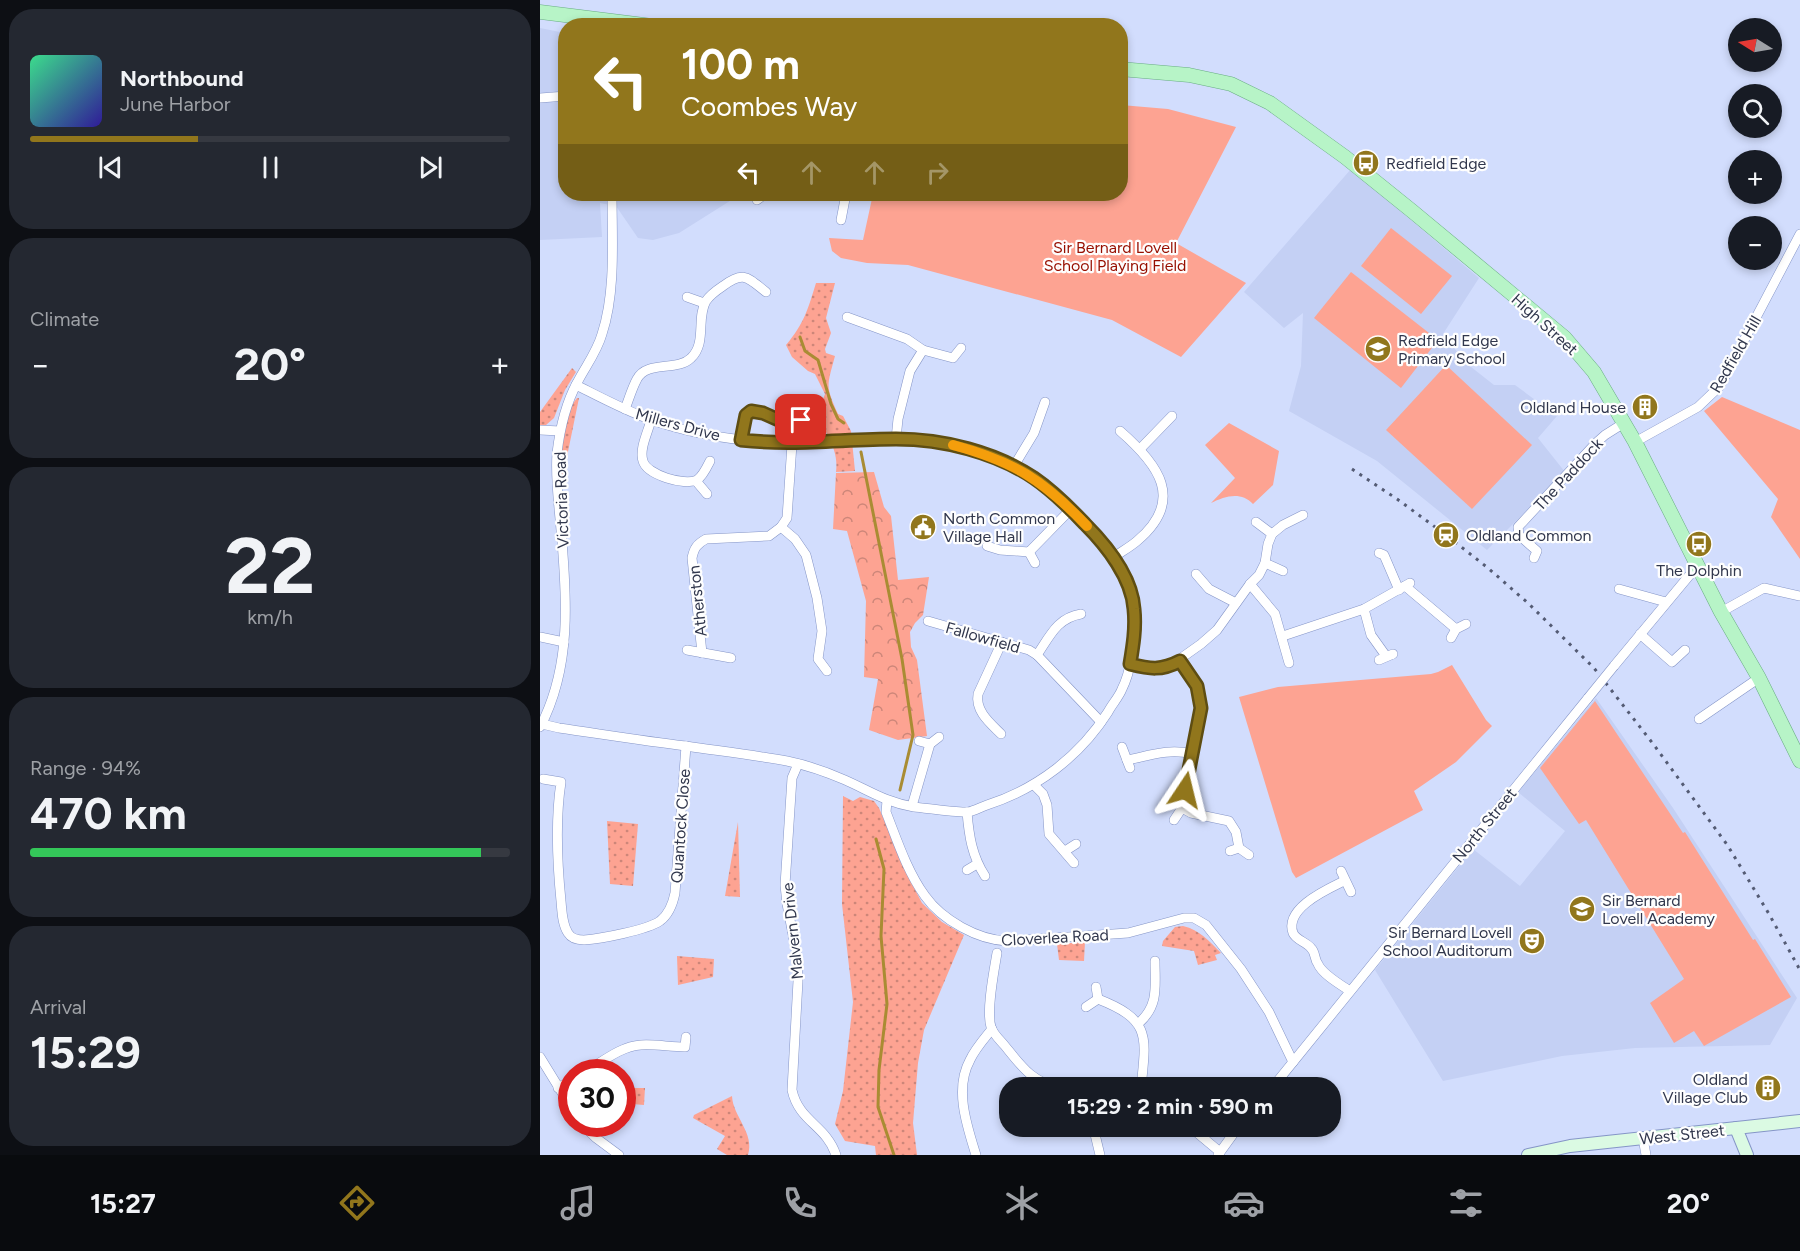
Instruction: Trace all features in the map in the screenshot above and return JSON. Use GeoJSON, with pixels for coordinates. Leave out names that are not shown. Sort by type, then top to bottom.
{"type":"FeatureCollection","features":[{"type":"Feature","properties":{"kind":"main road"},"geometry":{"type":"LineString","coordinates":[[540,12],[581,18]]}},
{"type":"Feature","properties":{"kind":"main road","name":"High Street"},"geometry":{"type":"LineString","coordinates":[[1128,70],[1189,75],[1231,84],[1270,103],[1367,175],[1565,338],[1594,372],[1635,442],[1800,761]]}},
{"type":"Feature","properties":{"kind":"street"},"geometry":{"type":"LineString","coordinates":[[540,98],[558,97]]}},
{"type":"Feature","properties":{"kind":"street","name":"Victoria Road"},"geometry":{"type":"LineString","coordinates":[[541,725],[551,705],[564,642],[564,577],[557,483],[560,431],[576,384],[598,346],[610,306],[612,201]]}},
{"type":"Feature","properties":{"kind":"street"},"geometry":{"type":"LineString","coordinates":[[841,220],[844,201]]}},
{"type":"Feature","properties":{"kind":"street","name":"Redfield Hill"},"geometry":{"type":"LineString","coordinates":[[1635,442],[1698,407],[1720,386],[1800,234]]}},
{"type":"Feature","properties":{"kind":"street"},"geometry":{"type":"LineString","coordinates":[[625,409],[637,377],[644,371],[678,365],[693,357],[701,335],[704,303],[709,297],[731,279],[740,276],[750,279],[766,292]]}},
{"type":"Feature","properties":{"kind":"street"},"geometry":{"type":"LineString","coordinates":[[687,297],[704,303]]}},
{"type":"Feature","properties":{"kind":"street"},"geometry":{"type":"LineString","coordinates":[[862,322],[865,312]]}},
{"type":"Feature","properties":{"kind":"street"},"geometry":{"type":"LineString","coordinates":[[847,317],[907,339],[923,350],[954,362],[961,348]]}},
{"type":"Feature","properties":{"kind":"street"},"geometry":{"type":"LineString","coordinates":[[917,337],[923,350]]}},
{"type":"Feature","properties":{"kind":"street"},"geometry":{"type":"LineString","coordinates":[[896,439],[898,419],[910,371],[923,350]]}},
{"type":"Feature","properties":{"kind":"street","name":"Millers Drive"},"geometry":{"type":"LineString","coordinates":[[576,384],[651,420],[701,434],[792,444],[896,439],[950,444],[982,453],[1014,466],[1034,478],[1071,509],[1114,557],[1129,589],[1134,608],[1134,636],[1130,664],[1122,689],[1091,736],[1066,762],[1034,785],[1011,797],[968,812],[887,801]]}},
{"type":"Feature","properties":{"kind":"street"},"geometry":{"type":"LineString","coordinates":[[1014,466],[1034,433],[1045,402]]}},
{"type":"Feature","properties":{"kind":"street"},"geometry":{"type":"LineString","coordinates":[[741,440],[746,415],[751,411],[763,413],[783,422],[813,417]]}},
{"type":"Feature","properties":{"kind":"street"},"geometry":{"type":"LineString","coordinates":[[1140,449],[1172,416]]}},
{"type":"Feature","properties":{"kind":"street"},"geometry":{"type":"LineString","coordinates":[[651,420],[642,452],[642,460],[646,469],[673,480],[689,482],[696,481],[702,476],[710,461]]}},
{"type":"Feature","properties":{"kind":"street","name":"The Paddock"},"geometry":{"type":"LineString","coordinates":[[1534,558],[1537,551],[1519,535],[1518,527],[1596,443],[1624,423]]}},
{"type":"Feature","properties":{"kind":"street"},"geometry":{"type":"LineString","coordinates":[[540,430],[560,431]]}},
{"type":"Feature","properties":{"kind":"street"},"geometry":{"type":"LineString","coordinates":[[1114,557],[1148,530],[1160,512],[1163,496],[1162,482],[1153,465],[1140,449],[1120,431]]}},
{"type":"Feature","properties":{"kind":"street"},"geometry":{"type":"LineString","coordinates":[[792,444],[788,518],[781,527],[795,539],[806,555],[817,598],[822,631],[818,659],[827,670]]}},
{"type":"Feature","properties":{"kind":"street"},"geometry":{"type":"LineString","coordinates":[[696,481],[707,494]]}},
{"type":"Feature","properties":{"kind":"street"},"geometry":{"type":"LineString","coordinates":[[987,546],[999,554],[1029,552],[1071,509]]}},
{"type":"Feature","properties":{"kind":"street"},"geometry":{"type":"LineString","coordinates":[[1130,664],[1160,669],[1170,666],[1180,661],[1217,630],[1259,575],[1272,534],[1283,525],[1303,515]]}},
{"type":"Feature","properties":{"kind":"street"},"geometry":{"type":"LineString","coordinates":[[1256,522],[1272,534]]}},
{"type":"Feature","properties":{"kind":"street","name":"Atherston"},"geometry":{"type":"LineString","coordinates":[[702,653],[692,558],[697,544],[706,539],[769,536],[781,527]]}},
{"type":"Feature","properties":{"kind":"street"},"geometry":{"type":"LineString","coordinates":[[1029,552],[1035,563]]}},
{"type":"Feature","properties":{"kind":"street"},"geometry":{"type":"LineString","coordinates":[[1379,553],[1384,555],[1405,586],[1453,633],[1466,624]]}},
{"type":"Feature","properties":{"kind":"street"},"geometry":{"type":"LineString","coordinates":[[1265,562],[1283,571]]}},
{"type":"Feature","properties":{"kind":"street","name":"North Street"},"geometry":{"type":"LineString","coordinates":[[1281,1077],[1698,565]]}},
{"type":"Feature","properties":{"kind":"street"},"geometry":{"type":"LineString","coordinates":[[1196,574],[1209,589],[1236,603]]}},
{"type":"Feature","properties":{"kind":"street"},"geometry":{"type":"LineString","coordinates":[[1250,584],[1275,614],[1289,663]]}},
{"type":"Feature","properties":{"kind":"street"},"geometry":{"type":"LineString","coordinates":[[1283,636],[1364,609],[1405,586]]}},
{"type":"Feature","properties":{"kind":"street"},"geometry":{"type":"LineString","coordinates":[[1721,612],[1764,588],[1800,596]]}},
{"type":"Feature","properties":{"kind":"street"},"geometry":{"type":"LineString","coordinates":[[1619,589],[1666,602]]}},
{"type":"Feature","properties":{"kind":"street"},"geometry":{"type":"LineString","coordinates":[[1364,609],[1371,635],[1386,656]]}},
{"type":"Feature","properties":{"kind":"street","name":"Fallowfield"},"geometry":{"type":"LineString","coordinates":[[1037,655],[1059,624],[1069,616],[1081,614]]}},
{"type":"Feature","properties":{"kind":"street","name":"Fallowfield"},"geometry":{"type":"LineString","coordinates":[[928,621],[955,623],[1029,650],[1037,655],[1101,722]]}},
{"type":"Feature","properties":{"kind":"street"},"geometry":{"type":"LineString","coordinates":[[1640,634],[1672,662],[1685,650]]}},
{"type":"Feature","properties":{"kind":"street"},"geometry":{"type":"LineString","coordinates":[[540,638],[564,642]]}},
{"type":"Feature","properties":{"kind":"street"},"geometry":{"type":"LineString","coordinates":[[1000,734],[985,724],[976,701],[1002,642]]}},
{"type":"Feature","properties":{"kind":"street","name":"Atherston"},"geometry":{"type":"LineString","coordinates":[[687,650],[730,658]]}},
{"type":"Feature","properties":{"kind":"street"},"geometry":{"type":"LineString","coordinates":[[1174,820],[1182,808],[1201,708],[1197,686],[1180,661]]}},
{"type":"Feature","properties":{"kind":"street"},"geometry":{"type":"LineString","coordinates":[[1699,719],[1759,678]]}},
{"type":"Feature","properties":{"kind":"street"},"geometry":{"type":"LineString","coordinates":[[541,725],[752,754],[798,764],[843,779],[887,801]]}},
{"type":"Feature","properties":{"kind":"street"},"geometry":{"type":"LineString","coordinates":[[912,806],[930,744],[939,737]]}},
{"type":"Feature","properties":{"kind":"street"},"geometry":{"type":"LineString","coordinates":[[919,741],[930,744]]}},
{"type":"Feature","properties":{"kind":"street","name":"Quantock Close"},"geometry":{"type":"LineString","coordinates":[[543,779],[561,782],[557,820],[558,871],[562,915],[566,930],[570,935],[583,940],[646,928],[661,921],[668,912],[675,893],[686,746]]}},
{"type":"Feature","properties":{"kind":"street"},"geometry":{"type":"LineString","coordinates":[[1122,747],[1129,764],[1170,751],[1191,754]]}},
{"type":"Feature","properties":{"kind":"street","name":"Malvern Drive"},"geometry":{"type":"LineString","coordinates":[[798,764],[792,778],[785,885],[797,957],[798,981],[792,1090],[794,1101],[801,1113],[825,1135],[833,1145],[836,1155]]}},
{"type":"Feature","properties":{"kind":"street"},"geometry":{"type":"LineString","coordinates":[[1034,785],[1042,794],[1047,805],[1049,834],[1074,863]]}},
{"type":"Feature","properties":{"kind":"street","name":"Cloverlea Road"},"geometry":{"type":"LineString","coordinates":[[887,801],[886,812],[914,878],[926,898],[952,921],[968,931],[1007,941],[1128,933],[1184,918],[1194,918],[1206,925],[1241,969],[1269,1011],[1293,1062]]}},
{"type":"Feature","properties":{"kind":"street"},"geometry":{"type":"LineString","coordinates":[[1182,808],[1191,813],[1229,821],[1236,832],[1235,850],[1249,855]]}},
{"type":"Feature","properties":{"kind":"street"},"geometry":{"type":"LineString","coordinates":[[968,812],[969,839],[977,864],[985,876]]}},
{"type":"Feature","properties":{"kind":"street"},"geometry":{"type":"LineString","coordinates":[[1065,851],[1076,844]]}},
{"type":"Feature","properties":{"kind":"street"},"geometry":{"type":"LineString","coordinates":[[967,870],[977,864]]}},
{"type":"Feature","properties":{"kind":"street"},"geometry":{"type":"LineString","coordinates":[[1350,992],[1320,968],[1316,962],[1315,952],[1295,937],[1292,931],[1296,915],[1310,899],[1342,876],[1351,892]]}},
{"type":"Feature","properties":{"kind":"street"},"geometry":{"type":"LineString","coordinates":[[997,953],[989,1015],[992,1029],[1032,1077]]}},
{"type":"Feature","properties":{"kind":"street"},"geometry":{"type":"LineString","coordinates":[[1139,1023],[1148,1015],[1154,1003],[1155,961]]}},
{"type":"Feature","properties":{"kind":"street"},"geometry":{"type":"LineString","coordinates":[[1096,987],[1098,999]]}},
{"type":"Feature","properties":{"kind":"street"},"geometry":{"type":"LineString","coordinates":[[993,988],[1004,989]]}},
{"type":"Feature","properties":{"kind":"street"},"geometry":{"type":"LineString","coordinates":[[1098,999],[1139,1023],[1145,1046],[1142,1077]]}},
{"type":"Feature","properties":{"kind":"street"},"geometry":{"type":"LineString","coordinates":[[1086,1007],[1098,999]]}},
{"type":"Feature","properties":{"kind":"street"},"geometry":{"type":"LineString","coordinates":[[976,1155],[964,1110],[964,1079],[969,1060],[992,1029]]}},
{"type":"Feature","properties":{"kind":"street"},"geometry":{"type":"LineString","coordinates":[[606,1059],[632,1046],[685,1047],[686,1037]]}},
{"type":"Feature","properties":{"kind":"street"},"geometry":{"type":"LineString","coordinates":[[540,1058],[558,1088]]}},
{"type":"Feature","properties":{"kind":"street","name":"West Street"},"geometry":{"type":"LineString","coordinates":[[1528,1155],[1570,1146],[1800,1120]]}},
{"type":"Feature","properties":{"kind":"street"},"geometry":{"type":"LineString","coordinates":[[1736,1128],[1747,1155]]}},
{"type":"Feature","properties":{"kind":"street"},"geometry":{"type":"LineString","coordinates":[[595,1137],[619,1155]]}},
{"type":"Feature","properties":{"kind":"street"},"geometry":{"type":"LineString","coordinates":[[1096,1137],[1100,1155]]}},
{"type":"Feature","properties":{"kind":"street"},"geometry":{"type":"LineString","coordinates":[[1201,1137],[1219,1153],[1231,1137]]}},
{"type":"Feature","properties":{"kind":"street"},"geometry":{"type":"LineString","coordinates":[[1643,1138],[1646,1155]]}},
{"type":"Feature","properties":{"kind":"shaded area"},"geometry":{"type":"Polygon","coordinates":[[[540,28],[558,32],[558,201],[730,201],[679,233],[653,240],[638,238],[616,206],[600,203],[602,237],[540,240],[540,28]]]}},
{"type":"Feature","properties":{"kind":"shaded area","name":"Redfield Edge Primary School"},"geometry":{"type":"Polygon","coordinates":[[[1351,169],[1479,278],[1443,334],[1466,363],[1494,385],[1515,385],[1557,416],[1538,438],[1565,472],[1487,550],[1377,461],[1289,411],[1301,366],[1303,313],[1284,328],[1244,292],[1351,169]]]}},
{"type":"Feature","properties":{"kind":"shaded area","name":"Sir Bernard Lovell Academy"},"geometry":{"type":"Polygon","coordinates":[[[1596,698],[1673,808],[1797,998],[1770,1045],[1635,1048],[1562,1056],[1443,1081],[1375,970],[1473,849],[1520,886],[1565,831],[1518,792],[1596,698]]]}},
{"type":"Feature","properties":{"kind":"green space","name":"Sir Bernard Lovell School Playing Field"},"geometry":{"type":"Polygon","coordinates":[[[1128,106],[1168,109],[1236,127],[1176,243],[1246,283],[1181,357],[1112,320],[908,265],[867,263],[841,258],[832,251],[829,238],[863,240],[871,201],[1128,201],[1128,106]]]}},
{"type":"Feature","properties":{"kind":"green space"},"geometry":{"type":"Polygon","coordinates":[[[1391,228],[1452,276],[1421,314],[1361,266],[1391,228]]]}},
{"type":"Feature","properties":{"kind":"green space"},"geometry":{"type":"Polygon","coordinates":[[[1351,272],[1438,340],[1401,388],[1314,318],[1351,272]]]}},
{"type":"Feature","properties":{"kind":"green space"},"geometry":{"type":"Polygon","coordinates":[[[816,283],[835,283],[826,318],[831,333],[825,349],[826,353],[835,356],[830,374],[829,391],[838,414],[843,416],[851,431],[855,471],[836,472],[836,458],[832,444],[816,418],[825,394],[815,374],[792,357],[786,345],[805,316],[816,283]]]}},
{"type":"Feature","properties":{"kind":"green space"},"geometry":{"type":"Polygon","coordinates":[[[1446,365],[1532,445],[1472,509],[1386,430],[1446,365]]]}},
{"type":"Feature","properties":{"kind":"green space"},"geometry":{"type":"Polygon","coordinates":[[[572,368],[576,372],[565,390],[554,418],[546,425],[540,426],[540,412],[572,368]]]}},
{"type":"Feature","properties":{"kind":"green space"},"geometry":{"type":"Polygon","coordinates":[[[1722,397],[1800,430],[1800,559],[1771,517],[1778,499],[1704,411],[1722,397]]]}},
{"type":"Feature","properties":{"kind":"green space"},"geometry":{"type":"Polygon","coordinates":[[[579,398],[561,477],[564,425],[571,406],[579,398]]]}},
{"type":"Feature","properties":{"kind":"green space"},"geometry":{"type":"Polygon","coordinates":[[[1229,423],[1279,451],[1273,485],[1253,504],[1238,496],[1222,498],[1211,503],[1235,478],[1205,445],[1229,423]]]}},
{"type":"Feature","properties":{"kind":"green space"},"geometry":{"type":"Polygon","coordinates":[[[874,472],[884,507],[891,516],[898,580],[929,577],[923,615],[910,632],[911,647],[917,660],[927,736],[898,740],[869,730],[878,679],[864,677],[866,601],[847,531],[833,529],[836,473],[874,472]]]}},
{"type":"Feature","properties":{"kind":"green space"},"geometry":{"type":"Polygon","coordinates":[[[1452,665],[1492,726],[1456,762],[1414,791],[1423,810],[1296,878],[1292,872],[1239,697],[1278,687],[1431,674],[1452,665]]]}},
{"type":"Feature","properties":{"kind":"green space"},"geometry":{"type":"Polygon","coordinates":[[[1595,701],[1683,833],[1685,832],[1791,997],[1704,1046],[1694,1031],[1674,1043],[1650,1003],[1684,979],[1586,820],[1579,824],[1540,768],[1595,701]]]}},
{"type":"Feature","properties":{"kind":"green space"},"geometry":{"type":"Polygon","coordinates":[[[843,796],[853,801],[860,797],[874,801],[922,903],[942,922],[964,935],[924,1030],[918,1063],[913,1123],[917,1155],[876,1155],[875,1146],[845,1141],[835,1124],[843,1091],[853,1002],[842,904],[843,796]]]}},
{"type":"Feature","properties":{"kind":"green space"},"geometry":{"type":"Polygon","coordinates":[[[607,821],[638,824],[633,886],[610,884],[607,821]]]}},
{"type":"Feature","properties":{"kind":"green space"},"geometry":{"type":"Polygon","coordinates":[[[738,822],[740,897],[725,896],[738,822]]]}},
{"type":"Feature","properties":{"kind":"green space"},"geometry":{"type":"Polygon","coordinates":[[[1183,926],[1199,933],[1221,953],[1215,955],[1217,960],[1198,965],[1194,951],[1162,946],[1163,941],[1175,927],[1183,926]]]}},
{"type":"Feature","properties":{"kind":"green space"},"geometry":{"type":"Polygon","coordinates":[[[1085,942],[1084,961],[1059,960],[1057,944],[1085,942]]]}},
{"type":"Feature","properties":{"kind":"green space"},"geometry":{"type":"Polygon","coordinates":[[[677,956],[714,959],[713,977],[678,985],[677,956]]]}},
{"type":"Feature","properties":{"kind":"green space"},"geometry":{"type":"Polygon","coordinates":[[[636,1088],[645,1088],[644,1105],[636,1104],[636,1088]]]}},
{"type":"Feature","properties":{"kind":"green space"},"geometry":{"type":"Polygon","coordinates":[[[732,1096],[733,1104],[749,1139],[748,1155],[727,1155],[717,1149],[725,1136],[693,1118],[694,1115],[732,1096]]]}},
{"type":"Feature","properties":{"kind":"waterway"},"geometry":{"type":"LineString","coordinates":[[800,337],[805,351],[818,360],[831,404],[838,419],[844,423]]}},
{"type":"Feature","properties":{"kind":"waterway"},"geometry":{"type":"LineString","coordinates":[[861,452],[902,659],[913,735],[900,790]]}},
{"type":"Feature","properties":{"kind":"waterway"},"geometry":{"type":"LineString","coordinates":[[876,839],[884,869],[881,936],[887,1004],[879,1070],[878,1107],[894,1155]]}},
{"type":"Feature","properties":{"kind":"railway"},"geometry":{"type":"LineString","coordinates":[[1352,469],[1397,499],[1488,568],[1529,604],[1594,668],[1728,846],[1800,970]]}},
{"type":"Feature","properties":{"kind":"slow traffic"},"geometry":{"type":"LineString","coordinates":[[953,445],[982,453],[1014,466],[1034,478],[1054,493],[1087,526]]}},
{"type":"Feature","properties":{"kind":"place","name":"Redfield Edge"},"geometry":{"type":"Point","coordinates":[1366,163]}},
{"type":"Feature","properties":{"kind":"place","name":"Redfield Edge Primary School"},"geometry":{"type":"Point","coordinates":[1378,349]}},
{"type":"Feature","properties":{"kind":"place","name":"Oldland House"},"geometry":{"type":"Point","coordinates":[1645,407]}},
{"type":"Feature","properties":{"kind":"place","name":"North Common Village Hall"},"geometry":{"type":"Point","coordinates":[923,527]}},
{"type":"Feature","properties":{"kind":"place","name":"Oldland Common"},"geometry":{"type":"Point","coordinates":[1446,535]}},
{"type":"Feature","properties":{"kind":"place","name":"The Dolphin"},"geometry":{"type":"Point","coordinates":[1699,544]}},
{"type":"Feature","properties":{"kind":"place","name":"Sir Bernard Lovell Academy"},"geometry":{"type":"Point","coordinates":[1582,909]}},
{"type":"Feature","properties":{"kind":"place","name":"Sir Bernard Lovell School Auditorum"},"geometry":{"type":"Point","coordinates":[1532,941]}},
{"type":"Feature","properties":{"kind":"place","name":"Oldland Village Club"},"geometry":{"type":"Point","coordinates":[1768,1088]}},
{"type":"Feature","properties":{"kind":"route"},"geometry":{"type":"LineString","coordinates":[[801,420],[783,422],[763,413],[751,411],[746,415],[741,440],[792,444],[896,439],[950,444],[982,453],[1014,466],[1054,493],[1071,509],[1114,557],[1129,589],[1134,608],[1134,636],[1130,664],[1160,669],[1180,661],[1197,686],[1201,708],[1185,790]]}}]}
